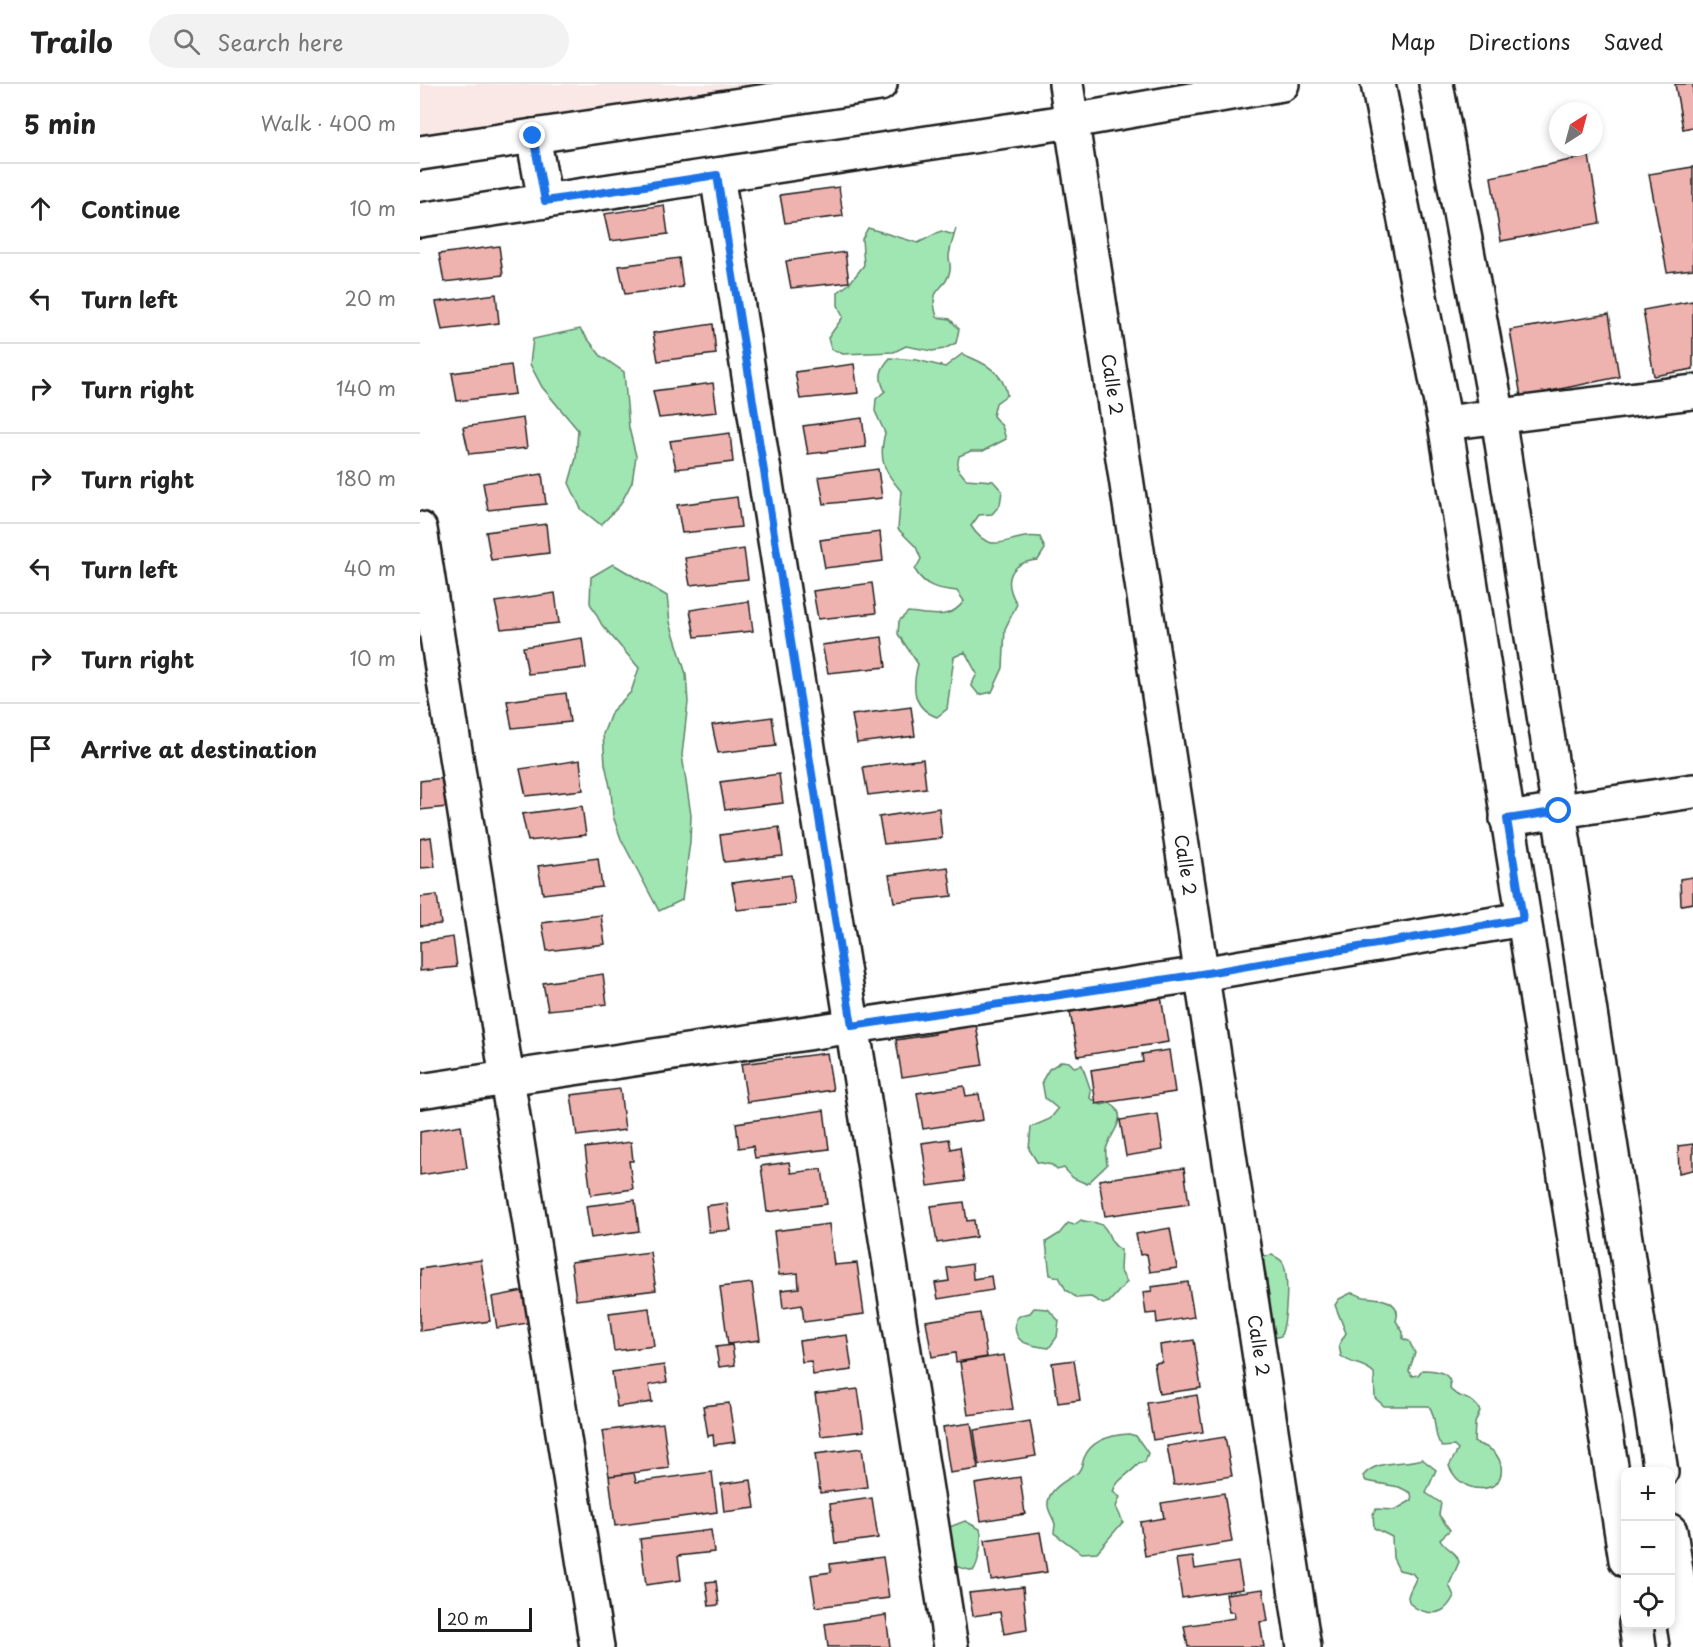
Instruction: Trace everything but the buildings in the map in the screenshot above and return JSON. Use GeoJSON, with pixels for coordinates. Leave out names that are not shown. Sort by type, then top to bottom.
{"type":"FeatureCollection","features":[{"type":"Feature","properties":{"kind":"street"},"geometry":{"type":"LineString","coordinates":[[420,153],[880,84]]}},
{"type":"Feature","properties":{"kind":"street","name":"Calle 2"},"geometry":{"type":"LineString","coordinates":[[1066,84],[1304,1647]]}},
{"type":"Feature","properties":{"kind":"street"},"geometry":{"type":"LineString","coordinates":[[420,220],[1072,121],[1282,84]]}},
{"type":"Feature","properties":{"kind":"street"},"geometry":{"type":"LineString","coordinates":[[1378,84],[1444,423],[1621,1529]]}},
{"type":"Feature","properties":{"kind":"street"},"geometry":{"type":"LineString","coordinates":[[1436,84],[1498,417],[1660,1467]]}},
{"type":"Feature","properties":{"kind":"street"},"geometry":{"type":"LineString","coordinates":[[533,136],[545,201]]}},
{"type":"Feature","properties":{"kind":"street"},"geometry":{"type":"LineString","coordinates":[[717,175],[951,1647]]}},
{"type":"Feature","properties":{"kind":"street"},"geometry":{"type":"LineString","coordinates":[[1444,423],[1693,392]]}},
{"type":"Feature","properties":{"kind":"street"},"geometry":{"type":"LineString","coordinates":[[420,529],[597,1647]]}},
{"type":"Feature","properties":{"kind":"street"},"geometry":{"type":"LineString","coordinates":[[1507,819],[1693,791]]}},
{"type":"Feature","properties":{"kind":"street"},"geometry":{"type":"LineString","coordinates":[[420,1091],[1201,974],[1523,919]]}},
{"type":"Feature","properties":{"kind":"street"},"geometry":{"type":"LineString","coordinates":[[1675,1560],[1684,1624]]}},
{"type":"Feature","properties":{"kind":"street"},"geometry":{"type":"LineString","coordinates":[[1637,1629],[1639,1647]]}},
{"type":"Feature","properties":{"kind":"shaded area"},"geometry":{"type":"Polygon","coordinates":[[[420,84],[774,84],[420,136],[420,84]]]}},
{"type":"Feature","properties":{"kind":"green space"},"geometry":{"type":"Polygon","coordinates":[[[868,228],[918,243],[941,231],[954,235],[956,228],[949,258],[948,277],[934,299],[937,317],[950,319],[959,329],[956,343],[944,349],[932,351],[906,346],[894,352],[843,354],[831,349],[828,338],[843,317],[838,305],[838,292],[849,284],[864,265],[862,239],[868,228]]]}},
{"type":"Feature","properties":{"kind":"green space"},"geometry":{"type":"Polygon","coordinates":[[[580,329],[601,356],[624,372],[629,428],[636,456],[632,482],[620,505],[601,525],[581,509],[569,483],[576,458],[578,430],[542,387],[530,364],[533,339],[580,329]]]}},
{"type":"Feature","properties":{"kind":"green space"},"geometry":{"type":"Polygon","coordinates":[[[962,354],[985,364],[997,374],[1002,380],[1007,395],[996,403],[993,416],[1002,426],[1006,439],[983,451],[971,451],[959,456],[957,468],[966,479],[993,481],[1002,491],[1000,505],[992,514],[979,515],[971,526],[979,536],[995,543],[1029,536],[1040,537],[1045,549],[1038,560],[1021,564],[1011,574],[1010,587],[1017,604],[1005,629],[1003,668],[992,692],[979,695],[971,685],[977,674],[965,652],[954,657],[947,709],[937,717],[929,713],[918,702],[915,681],[918,664],[898,634],[899,621],[908,612],[946,614],[964,601],[957,591],[928,584],[915,570],[921,559],[916,547],[898,529],[901,491],[884,465],[882,451],[885,433],[875,411],[876,399],[885,391],[881,381],[882,370],[890,358],[917,360],[945,367],[962,354]]]}},
{"type":"Feature","properties":{"kind":"green space"},"geometry":{"type":"Polygon","coordinates":[[[613,564],[667,596],[670,622],[686,674],[688,702],[682,755],[691,815],[690,842],[682,900],[659,911],[621,839],[613,816],[611,791],[605,764],[603,734],[612,711],[631,692],[639,668],[602,625],[590,603],[591,577],[613,564]]]}},
{"type":"Feature","properties":{"kind":"green space"},"geometry":{"type":"Polygon","coordinates":[[[1062,1061],[1069,1062],[1074,1067],[1082,1065],[1091,1091],[1090,1098],[1101,1105],[1110,1103],[1119,1114],[1119,1120],[1106,1150],[1107,1165],[1087,1184],[1073,1178],[1064,1168],[1057,1170],[1052,1165],[1037,1162],[1029,1149],[1031,1127],[1050,1119],[1058,1109],[1045,1098],[1042,1081],[1049,1069],[1062,1061]]]}},
{"type":"Feature","properties":{"kind":"green space"},"geometry":{"type":"Polygon","coordinates":[[[1081,1220],[1102,1225],[1113,1244],[1121,1250],[1120,1270],[1127,1282],[1109,1302],[1103,1304],[1091,1297],[1077,1298],[1066,1290],[1059,1277],[1050,1275],[1046,1242],[1059,1234],[1068,1223],[1074,1225],[1081,1220]]]}},
{"type":"Feature","properties":{"kind":"green space"},"geometry":{"type":"Polygon","coordinates":[[[1260,1253],[1279,1259],[1285,1270],[1287,1300],[1284,1321],[1281,1336],[1274,1338],[1269,1335],[1260,1253]]]}},
{"type":"Feature","properties":{"kind":"green space"},"geometry":{"type":"Polygon","coordinates":[[[1351,1293],[1383,1299],[1393,1304],[1397,1314],[1396,1321],[1403,1332],[1403,1339],[1409,1341],[1415,1353],[1409,1371],[1412,1376],[1418,1375],[1422,1370],[1442,1373],[1449,1379],[1450,1389],[1477,1406],[1480,1411],[1475,1423],[1474,1442],[1497,1455],[1501,1465],[1501,1476],[1495,1485],[1488,1488],[1474,1488],[1462,1483],[1452,1473],[1449,1466],[1458,1450],[1454,1446],[1442,1447],[1429,1406],[1384,1406],[1375,1398],[1374,1373],[1341,1356],[1339,1345],[1346,1333],[1335,1305],[1339,1299],[1351,1293]]]}},
{"type":"Feature","properties":{"kind":"green space"},"geometry":{"type":"Polygon","coordinates":[[[1034,1308],[1048,1309],[1059,1321],[1057,1337],[1049,1348],[1024,1342],[1016,1334],[1016,1319],[1030,1313],[1034,1308]]]}},
{"type":"Feature","properties":{"kind":"green space"},"geometry":{"type":"Polygon","coordinates":[[[1129,1434],[1136,1436],[1148,1453],[1145,1462],[1139,1463],[1120,1480],[1113,1492],[1120,1497],[1116,1507],[1123,1522],[1097,1552],[1081,1553],[1054,1533],[1055,1524],[1049,1509],[1049,1498],[1057,1487],[1079,1471],[1087,1452],[1097,1443],[1109,1437],[1129,1434]]]}},
{"type":"Feature","properties":{"kind":"green space"},"geometry":{"type":"Polygon","coordinates":[[[1422,1459],[1436,1470],[1426,1493],[1441,1503],[1439,1515],[1450,1530],[1440,1539],[1459,1562],[1449,1585],[1454,1596],[1447,1607],[1432,1613],[1416,1608],[1409,1601],[1409,1592],[1416,1578],[1412,1573],[1399,1570],[1393,1558],[1392,1537],[1374,1528],[1373,1514],[1376,1509],[1395,1510],[1412,1500],[1411,1493],[1399,1487],[1366,1481],[1363,1476],[1375,1467],[1422,1459]]]}},
{"type":"Feature","properties":{"kind":"green space"},"geometry":{"type":"Polygon","coordinates":[[[965,1521],[980,1529],[981,1533],[979,1557],[973,1571],[954,1566],[947,1528],[965,1521]]]}},
{"type":"Feature","properties":{"kind":"route"},"geometry":{"type":"LineString","coordinates":[[533,136],[545,201],[717,175],[852,1026],[1201,974],[1523,919],[1507,819],[1559,811]]}}]}
